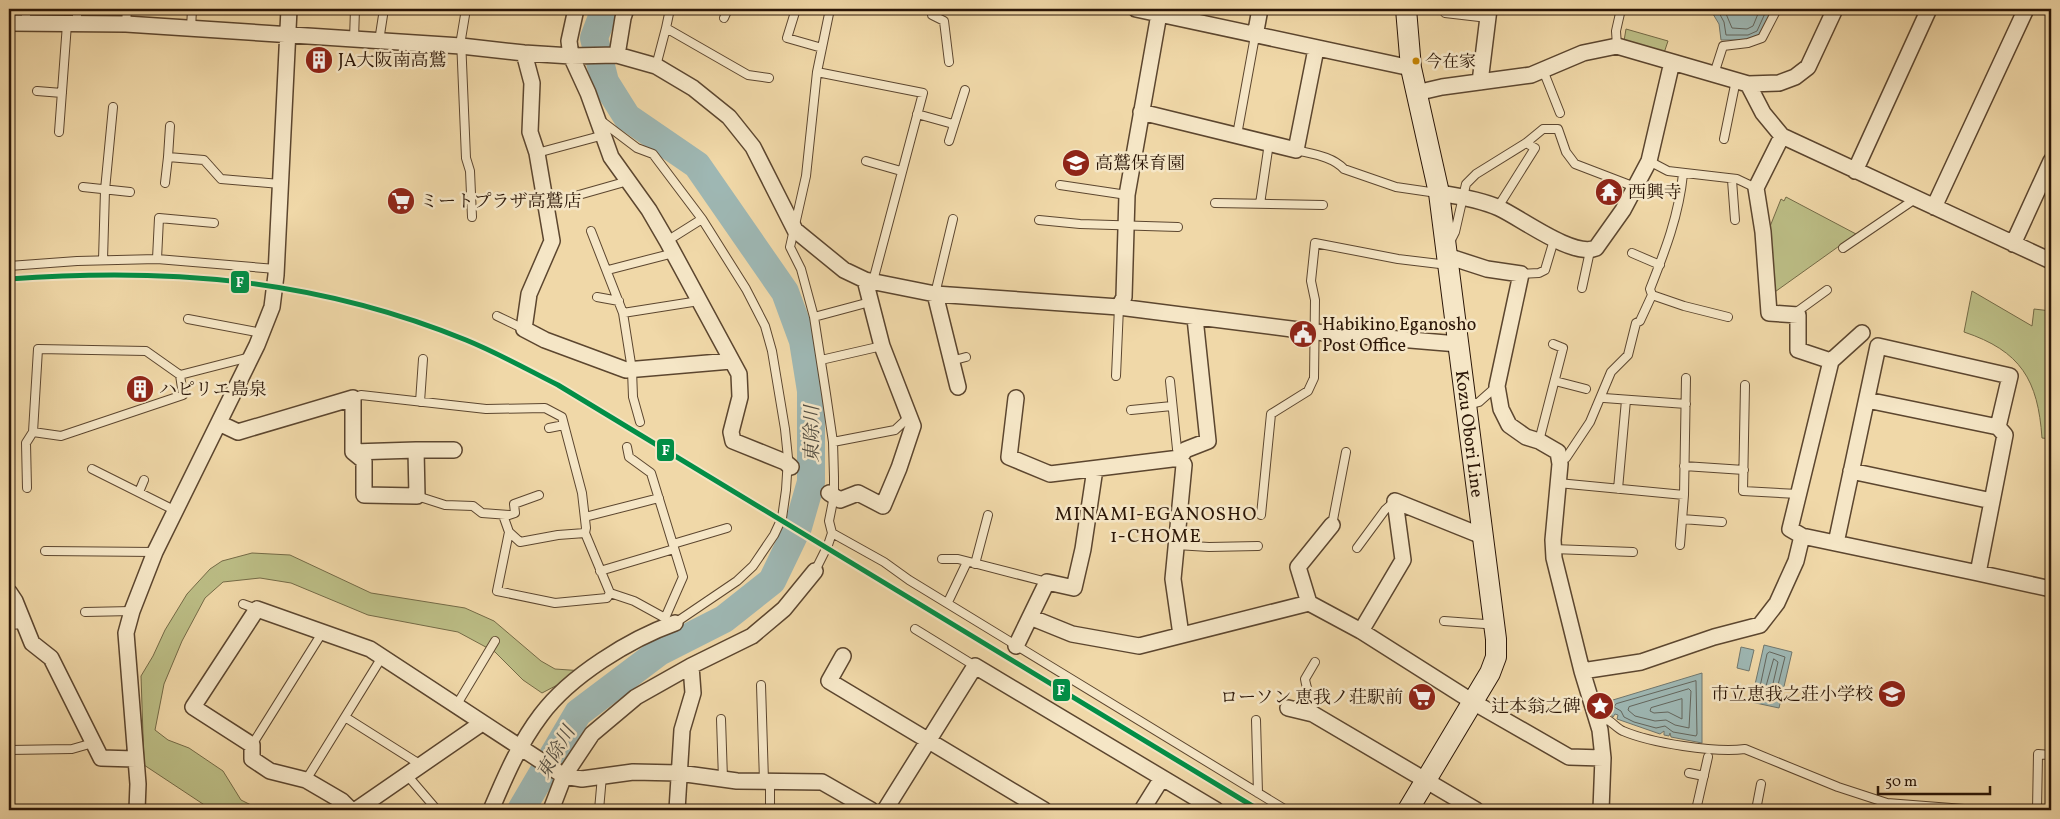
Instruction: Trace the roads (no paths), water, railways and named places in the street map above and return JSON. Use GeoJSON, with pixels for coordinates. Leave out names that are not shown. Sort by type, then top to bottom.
{"type":"FeatureCollection","features":[{"type":"Feature","properties":{"kind":"main road","name":"Kozu Obori Line"},"geometry":{"type":"LineString","coordinates":[[1406,9],[1411,68],[1439,193],[1494,620],[1496,657],[1490,673],[1408,810]]}},
{"type":"Feature","properties":{"kind":"street"},"geometry":{"type":"LineString","coordinates":[[137,810],[138,784],[126,633],[132,611],[155,552],[262,333],[272,307],[276,269],[289,9]]}},
{"type":"Feature","properties":{"kind":"street"},"geometry":{"type":"LineString","coordinates":[[576,9],[569,41],[571,56],[598,118],[611,157],[670,247],[731,361],[740,374],[740,397],[731,432],[733,441],[789,466]]}},
{"type":"Feature","properties":{"kind":"street"},"geometry":{"type":"LineString","coordinates":[[617,55],[626,9]]}},
{"type":"Feature","properties":{"kind":"street"},"geometry":{"type":"LineString","coordinates":[[1136,9],[1159,12],[1255,36],[1411,68]]}},
{"type":"Feature","properties":{"kind":"street"},"geometry":{"type":"LineString","coordinates":[[1255,36],[1260,9]]}},
{"type":"Feature","properties":{"kind":"street"},"geometry":{"type":"LineString","coordinates":[[1416,93],[1531,75],[1583,53],[1617,46],[1742,82],[1779,83],[1796,78],[1808,67],[1834,9]]}},
{"type":"Feature","properties":{"kind":"street"},"geometry":{"type":"LineString","coordinates":[[1855,171],[1929,9]]}},
{"type":"Feature","properties":{"kind":"street"},"geometry":{"type":"LineString","coordinates":[[1934,207],[2026,9]]}},
{"type":"Feature","properties":{"kind":"street"},"geometry":{"type":"LineString","coordinates":[[1119,307],[1124,297],[1127,195],[1159,12]]}},
{"type":"Feature","properties":{"kind":"street"},"geometry":{"type":"LineString","coordinates":[[1480,82],[1488,13]]}},
{"type":"Feature","properties":{"kind":"street"},"geometry":{"type":"LineString","coordinates":[[9,23],[26,16],[191,29],[461,46],[524,53],[571,56],[617,55],[656,66],[692,88],[729,117],[753,147],[794,230],[844,270],[869,280],[935,294],[1119,307],[1314,332],[1458,344]]}},
{"type":"Feature","properties":{"kind":"street"},"geometry":{"type":"LineString","coordinates":[[1142,112],[1296,150],[1316,49]]}},
{"type":"Feature","properties":{"kind":"street"},"geometry":{"type":"LineString","coordinates":[[524,53],[532,83],[530,132],[537,153],[552,241],[529,294],[524,329],[545,340],[626,370],[731,361]]}},
{"type":"Feature","properties":{"kind":"street"},"geometry":{"type":"LineString","coordinates":[[1439,193],[1498,207],[1554,240],[1590,251],[1596,248],[1649,162],[1672,62]]}},
{"type":"Feature","properties":{"kind":"street"},"geometry":{"type":"LineString","coordinates":[[1742,82],[1763,113],[1782,136],[2051,261]]}},
{"type":"Feature","properties":{"kind":"street"},"geometry":{"type":"LineString","coordinates":[[1782,136],[1756,188],[1763,232],[1769,313],[1798,315],[1798,350],[1832,361]]}},
{"type":"Feature","properties":{"kind":"street"},"geometry":{"type":"LineString","coordinates":[[2013,244],[2051,161]]}},
{"type":"Feature","properties":{"kind":"street"},"geometry":{"type":"LineString","coordinates":[[1447,255],[1487,269],[1521,274],[1497,386],[1501,409],[1509,425],[1526,438],[1539,441],[1558,452],[1554,549],[1582,671],[1597,722],[1603,758],[1601,810]]}},
{"type":"Feature","properties":{"kind":"street"},"geometry":{"type":"LineString","coordinates":[[832,494],[840,500],[858,493],[883,506],[899,468],[913,426],[882,346],[870,302],[869,280]]}},
{"type":"Feature","properties":{"kind":"street"},"geometry":{"type":"LineString","coordinates":[[935,294],[958,359],[958,387]]}},
{"type":"Feature","properties":{"kind":"street"},"geometry":{"type":"LineString","coordinates":[[1180,458],[1185,450],[1208,441],[1194,318]]}},
{"type":"Feature","properties":{"kind":"street"},"geometry":{"type":"LineString","coordinates":[[1862,333],[1832,361],[1790,529],[1802,536],[2051,589]]}},
{"type":"Feature","properties":{"kind":"street"},"geometry":{"type":"LineString","coordinates":[[1836,543],[1878,346],[2010,376],[1998,427]]}},
{"type":"Feature","properties":{"kind":"street"},"geometry":{"type":"LineString","coordinates":[[219,423],[238,432],[353,398],[353,452]]}},
{"type":"Feature","properties":{"kind":"street"},"geometry":{"type":"LineString","coordinates":[[1016,398],[1009,457],[1050,474],[1180,458]]}},
{"type":"Feature","properties":{"kind":"street"},"geometry":{"type":"LineString","coordinates":[[1867,400],[1998,427],[2005,434],[1978,573]]}},
{"type":"Feature","properties":{"kind":"street"},"geometry":{"type":"LineString","coordinates":[[353,452],[364,461],[364,495],[417,496],[416,450]]}},
{"type":"Feature","properties":{"kind":"street"},"geometry":{"type":"LineString","coordinates":[[353,452],[454,450]]}},
{"type":"Feature","properties":{"kind":"street"},"geometry":{"type":"LineString","coordinates":[[1180,458],[1184,465],[1173,579],[1180,635]]}},
{"type":"Feature","properties":{"kind":"street"},"geometry":{"type":"LineString","coordinates":[[1016,646],[1047,582],[1074,588],[1083,549],[1095,469]]}},
{"type":"Feature","properties":{"kind":"street"},"geometry":{"type":"LineString","coordinates":[[1851,470],[1992,501]]}},
{"type":"Feature","properties":{"kind":"street"},"geometry":{"type":"LineString","coordinates":[[1361,631],[1403,560],[1395,501],[1482,536]]}},
{"type":"Feature","properties":{"kind":"street"},"geometry":{"type":"LineString","coordinates":[[1309,603],[1298,567],[1332,525]]}},
{"type":"Feature","properties":{"kind":"street"},"geometry":{"type":"LineString","coordinates":[[1582,671],[1641,662],[1714,636],[1760,625],[1777,603],[1796,561],[1802,536]]}},
{"type":"Feature","properties":{"kind":"street"},"geometry":{"type":"LineString","coordinates":[[551,810],[564,776],[592,734],[636,697],[691,666],[752,636],[784,609],[815,571]]}},
{"type":"Feature","properties":{"kind":"street"},"geometry":{"type":"LineString","coordinates":[[9,592],[16,624],[32,643],[50,658],[100,758],[135,759]]}},
{"type":"Feature","properties":{"kind":"street"},"geometry":{"type":"LineString","coordinates":[[1030,617],[1072,634],[1139,646],[1309,603],[1361,631],[1473,702],[1568,757],[1603,758]]}},
{"type":"Feature","properties":{"kind":"street"},"geometry":{"type":"LineString","coordinates":[[351,810],[342,801],[306,780],[270,771],[252,759],[252,745],[193,707],[250,607],[370,650],[482,723],[519,752],[564,776],[582,779],[633,772],[679,773],[724,779],[822,782],[871,810]]}},
{"type":"Feature","properties":{"kind":"street"},"geometry":{"type":"LineString","coordinates":[[492,810],[519,752],[542,714],[564,690],[622,646],[670,622]]}},
{"type":"Feature","properties":{"kind":"street"},"geometry":{"type":"LineString","coordinates":[[843,656],[829,681],[1044,810]]}},
{"type":"Feature","properties":{"kind":"street"},"geometry":{"type":"LineString","coordinates":[[677,810],[682,730],[693,693],[691,666]]}},
{"type":"Feature","properties":{"kind":"street"},"geometry":{"type":"LineString","coordinates":[[885,810],[975,666],[1216,810]]}},
{"type":"Feature","properties":{"kind":"street"},"geometry":{"type":"LineString","coordinates":[[1288,708],[1313,714],[1476,810]]}},
{"type":"Feature","properties":{"kind":"street"},"geometry":{"type":"LineString","coordinates":[[356,810],[482,723]]}},
{"type":"Feature","properties":{"kind":"street"},"geometry":{"type":"LineString","coordinates":[[1142,810],[1162,778]]}},
{"type":"Feature","properties":{"kind":"lane"},"geometry":{"type":"LineString","coordinates":[[126,24],[127,9]]}},
{"type":"Feature","properties":{"kind":"lane"},"geometry":{"type":"LineString","coordinates":[[191,29],[192,9]]}},
{"type":"Feature","properties":{"kind":"lane"},"geometry":{"type":"LineString","coordinates":[[354,39],[356,9]]}},
{"type":"Feature","properties":{"kind":"lane"},"geometry":{"type":"LineString","coordinates":[[379,41],[384,9]]}},
{"type":"Feature","properties":{"kind":"lane"},"geometry":{"type":"LineString","coordinates":[[466,9],[461,46],[466,158],[470,171],[472,217]]}},
{"type":"Feature","properties":{"kind":"lane"},"geometry":{"type":"LineString","coordinates":[[656,66],[670,9]]}},
{"type":"Feature","properties":{"kind":"lane"},"geometry":{"type":"LineString","coordinates":[[724,18],[728,9]]}},
{"type":"Feature","properties":{"kind":"lane"},"geometry":{"type":"LineString","coordinates":[[796,9],[788,38],[822,48]]}},
{"type":"Feature","properties":{"kind":"lane"},"geometry":{"type":"LineString","coordinates":[[815,571],[832,532],[829,521],[832,494],[832,442],[814,317],[801,269],[790,247],[806,176],[817,72],[830,9]]}},
{"type":"Feature","properties":{"kind":"lane"},"geometry":{"type":"LineString","coordinates":[[934,9],[932,15],[944,21],[949,62]]}},
{"type":"Feature","properties":{"kind":"lane"},"geometry":{"type":"LineString","coordinates":[[1617,46],[1616,31],[1621,9]]}},
{"type":"Feature","properties":{"kind":"lane"},"geometry":{"type":"LineString","coordinates":[[1714,74],[1723,46],[1748,44],[1762,38],[1777,9]]}},
{"type":"Feature","properties":{"kind":"lane"},"geometry":{"type":"LineString","coordinates":[[1445,13],[1488,13]]}},
{"type":"Feature","properties":{"kind":"lane"},"geometry":{"type":"LineString","coordinates":[[59,132],[62,93],[73,19]]}},
{"type":"Feature","properties":{"kind":"lane"},"geometry":{"type":"LineString","coordinates":[[666,28],[748,75],[768,78]]}},
{"type":"Feature","properties":{"kind":"lane"},"geometry":{"type":"LineString","coordinates":[[1237,135],[1255,36]]}},
{"type":"Feature","properties":{"kind":"lane"},"geometry":{"type":"LineString","coordinates":[[1543,70],[1560,113]]}},
{"type":"Feature","properties":{"kind":"lane"},"geometry":{"type":"LineString","coordinates":[[817,72],[923,93],[869,280]]}},
{"type":"Feature","properties":{"kind":"lane"},"geometry":{"type":"LineString","coordinates":[[1724,140],[1742,82]]}},
{"type":"Feature","properties":{"kind":"lane"},"geometry":{"type":"LineString","coordinates":[[949,141],[965,90]]}},
{"type":"Feature","properties":{"kind":"lane"},"geometry":{"type":"LineString","coordinates":[[37,91],[62,93]]}},
{"type":"Feature","properties":{"kind":"lane"},"geometry":{"type":"LineString","coordinates":[[103,260],[105,190],[113,107]]}},
{"type":"Feature","properties":{"kind":"lane"},"geometry":{"type":"LineString","coordinates":[[917,114],[953,124]]}},
{"type":"Feature","properties":{"kind":"lane"},"geometry":{"type":"LineString","coordinates":[[598,118],[637,148],[653,154],[702,219],[746,288],[765,326],[774,358],[789,466],[782,518],[770,542],[752,566],[737,581],[670,622]]}},
{"type":"Feature","properties":{"kind":"lane"},"geometry":{"type":"LineString","coordinates":[[165,183],[170,126]]}},
{"type":"Feature","properties":{"kind":"lane"},"geometry":{"type":"LineString","coordinates":[[1261,515],[1271,414],[1308,391],[1314,378],[1315,300],[1311,281],[1315,243],[1398,259],[1447,255],[1453,239],[1466,184],[1476,174],[1526,143],[1543,129],[1556,128],[1566,152],[1575,164],[1635,187]]}},
{"type":"Feature","properties":{"kind":"lane"},"geometry":{"type":"LineString","coordinates":[[537,153],[604,136]]}},
{"type":"Feature","properties":{"kind":"lane"},"geometry":{"type":"LineString","coordinates":[[1260,204],[1269,143]]}},
{"type":"Feature","properties":{"kind":"lane"},"geometry":{"type":"LineString","coordinates":[[1498,207],[1535,148],[1526,143]]}},
{"type":"Feature","properties":{"kind":"lane"},"geometry":{"type":"LineString","coordinates":[[1296,150],[1326,158],[1339,164],[1344,169],[1396,187],[1439,193]]}},
{"type":"Feature","properties":{"kind":"lane"},"geometry":{"type":"LineString","coordinates":[[168,158],[204,160],[221,180],[280,184]]}},
{"type":"Feature","properties":{"kind":"lane"},"geometry":{"type":"LineString","coordinates":[[866,161],[902,170]]}},
{"type":"Feature","properties":{"kind":"lane"},"geometry":{"type":"LineString","coordinates":[[1649,162],[1668,171],[1732,180],[1737,179],[1756,188]]}},
{"type":"Feature","properties":{"kind":"lane"},"geometry":{"type":"LineString","coordinates":[[1559,459],[1566,458],[1590,422],[1611,372],[1628,355],[1636,323],[1640,321],[1652,295],[1650,289],[1676,217],[1683,174]]}},
{"type":"Feature","properties":{"kind":"lane"},"geometry":{"type":"LineString","coordinates":[[547,204],[621,183],[627,179]]}},
{"type":"Feature","properties":{"kind":"lane"},"geometry":{"type":"LineString","coordinates":[[1732,180],[1735,220]]}},
{"type":"Feature","properties":{"kind":"lane"},"geometry":{"type":"LineString","coordinates":[[1060,185],[1127,195]]}},
{"type":"Feature","properties":{"kind":"lane"},"geometry":{"type":"LineString","coordinates":[[83,187],[130,192]]}},
{"type":"Feature","properties":{"kind":"lane"},"geometry":{"type":"LineString","coordinates":[[1843,248],[1915,199]]}},
{"type":"Feature","properties":{"kind":"lane"},"geometry":{"type":"LineString","coordinates":[[1215,203],[1323,205]]}},
{"type":"Feature","properties":{"kind":"lane"},"geometry":{"type":"LineString","coordinates":[[157,259],[159,218],[214,223]]}},
{"type":"Feature","properties":{"kind":"lane"},"geometry":{"type":"LineString","coordinates":[[608,270],[670,247],[702,219]]}},
{"type":"Feature","properties":{"kind":"lane"},"geometry":{"type":"LineString","coordinates":[[935,294],[953,219]]}},
{"type":"Feature","properties":{"kind":"lane"},"geometry":{"type":"LineString","coordinates":[[1039,220],[1178,227]]}},
{"type":"Feature","properties":{"kind":"lane"},"geometry":{"type":"LineString","coordinates":[[591,231],[623,312],[632,370],[633,396],[640,422]]}},
{"type":"Feature","properties":{"kind":"lane"},"geometry":{"type":"LineString","coordinates":[[1521,274],[1539,273],[1545,270],[1554,240]]}},
{"type":"Feature","properties":{"kind":"lane"},"geometry":{"type":"LineString","coordinates":[[1582,288],[1590,251]]}},
{"type":"Feature","properties":{"kind":"lane"},"geometry":{"type":"LineString","coordinates":[[1632,253],[1660,265]]}},
{"type":"Feature","properties":{"kind":"lane"},"geometry":{"type":"LineString","coordinates":[[9,266],[103,260],[157,259],[276,269]]}},
{"type":"Feature","properties":{"kind":"lane"},"geometry":{"type":"LineString","coordinates":[[1798,315],[1798,311],[1827,290]]}},
{"type":"Feature","properties":{"kind":"lane"},"geometry":{"type":"LineString","coordinates":[[1652,295],[1684,306],[1728,317]]}},
{"type":"Feature","properties":{"kind":"lane"},"geometry":{"type":"LineString","coordinates":[[596,297],[619,301]]}},
{"type":"Feature","properties":{"kind":"lane"},"geometry":{"type":"LineString","coordinates":[[623,312],[699,301]]}},
{"type":"Feature","properties":{"kind":"lane"},"geometry":{"type":"LineString","coordinates":[[814,317],[870,302]]}},
{"type":"Feature","properties":{"kind":"lane"},"geometry":{"type":"LineString","coordinates":[[1116,376],[1119,307]]}},
{"type":"Feature","properties":{"kind":"lane"},"geometry":{"type":"LineString","coordinates":[[497,316],[524,329]]}},
{"type":"Feature","properties":{"kind":"lane"},"geometry":{"type":"LineString","coordinates":[[188,319],[262,333]]}},
{"type":"Feature","properties":{"kind":"lane"},"geometry":{"type":"LineString","coordinates":[[1539,441],[1563,348],[1553,344]]}},
{"type":"Feature","properties":{"kind":"lane"},"geometry":{"type":"LineString","coordinates":[[821,360],[882,346]]}},
{"type":"Feature","properties":{"kind":"lane"},"geometry":{"type":"LineString","coordinates":[[27,488],[26,443],[33,432],[38,350],[146,351],[180,375],[183,396],[61,436],[33,432]]}},
{"type":"Feature","properties":{"kind":"lane"},"geometry":{"type":"LineString","coordinates":[[180,375],[251,356]]}},
{"type":"Feature","properties":{"kind":"lane"},"geometry":{"type":"LineString","coordinates":[[420,402],[423,359]]}},
{"type":"Feature","properties":{"kind":"lane"},"geometry":{"type":"LineString","coordinates":[[1680,545],[1684,495],[1686,378]]}},
{"type":"Feature","properties":{"kind":"lane"},"geometry":{"type":"LineString","coordinates":[[1170,380],[1177,450],[1180,458]]}},
{"type":"Feature","properties":{"kind":"lane"},"geometry":{"type":"LineString","coordinates":[[1555,381],[1586,389]]}},
{"type":"Feature","properties":{"kind":"lane"},"geometry":{"type":"LineString","coordinates":[[1745,385],[1743,491],[1798,494]]}},
{"type":"Feature","properties":{"kind":"lane"},"geometry":{"type":"LineString","coordinates":[[1467,406],[1479,402],[1497,386]]}},
{"type":"Feature","properties":{"kind":"lane"},"geometry":{"type":"LineString","coordinates":[[353,398],[361,395],[486,409],[545,408],[562,417],[582,493],[585,534],[610,593],[634,601],[670,622]]}},
{"type":"Feature","properties":{"kind":"lane"},"geometry":{"type":"LineString","coordinates":[[1604,398],[1686,404]]}},
{"type":"Feature","properties":{"kind":"lane"},"geometry":{"type":"LineString","coordinates":[[1618,488],[1626,400]]}},
{"type":"Feature","properties":{"kind":"lane"},"geometry":{"type":"LineString","coordinates":[[1131,410],[1172,406]]}},
{"type":"Feature","properties":{"kind":"lane"},"geometry":{"type":"LineString","coordinates":[[832,442],[895,430],[909,417]]}},
{"type":"Feature","properties":{"kind":"lane"},"geometry":{"type":"LineString","coordinates":[[549,428],[564,425]]}},
{"type":"Feature","properties":{"kind":"lane"},"geometry":{"type":"LineString","coordinates":[[627,447],[629,457],[651,473],[683,577],[670,622]]}},
{"type":"Feature","properties":{"kind":"lane"},"geometry":{"type":"LineString","coordinates":[[1332,525],[1346,452]]}},
{"type":"Feature","properties":{"kind":"lane"},"geometry":{"type":"LineString","coordinates":[[1684,466],[1744,470]]}},
{"type":"Feature","properties":{"kind":"lane"},"geometry":{"type":"LineString","coordinates":[[92,469],[176,511]]}},
{"type":"Feature","properties":{"kind":"lane"},"geometry":{"type":"LineString","coordinates":[[139,492],[144,480]]}},
{"type":"Feature","properties":{"kind":"lane"},"geometry":{"type":"LineString","coordinates":[[1558,483],[1684,495]]}},
{"type":"Feature","properties":{"kind":"lane"},"geometry":{"type":"LineString","coordinates":[[417,496],[445,505],[473,506],[482,513],[503,515],[516,513],[514,504],[539,495]]}},
{"type":"Feature","properties":{"kind":"lane"},"geometry":{"type":"LineString","coordinates":[[585,517],[659,498]]}},
{"type":"Feature","properties":{"kind":"lane"},"geometry":{"type":"LineString","coordinates":[[1357,548],[1385,510],[1395,501]]}},
{"type":"Feature","properties":{"kind":"lane"},"geometry":{"type":"LineString","coordinates":[[503,515],[508,532],[497,592],[555,603],[607,598],[610,593]]}},
{"type":"Feature","properties":{"kind":"lane"},"geometry":{"type":"LineString","coordinates":[[948,602],[971,563],[988,515]]}},
{"type":"Feature","properties":{"kind":"lane"},"geometry":{"type":"LineString","coordinates":[[1682,519],[1722,522]]}},
{"type":"Feature","properties":{"kind":"lane"},"geometry":{"type":"LineString","coordinates":[[600,571],[727,528]]}},
{"type":"Feature","properties":{"kind":"lane"},"geometry":{"type":"LineString","coordinates":[[508,532],[520,542],[558,535],[585,534]]}},
{"type":"Feature","properties":{"kind":"lane"},"geometry":{"type":"LineString","coordinates":[[832,532],[884,562],[909,580],[948,602],[1016,646],[1286,810]]}},
{"type":"Feature","properties":{"kind":"lane"},"geometry":{"type":"LineString","coordinates":[[1176,545],[1209,547],[1258,546]]}},
{"type":"Feature","properties":{"kind":"lane"},"geometry":{"type":"LineString","coordinates":[[1554,549],[1633,552]]}},
{"type":"Feature","properties":{"kind":"lane"},"geometry":{"type":"LineString","coordinates":[[45,551],[155,552]]}},
{"type":"Feature","properties":{"kind":"lane"},"geometry":{"type":"LineString","coordinates":[[942,559],[971,563],[1047,582]]}},
{"type":"Feature","properties":{"kind":"lane"},"geometry":{"type":"LineString","coordinates":[[85,612],[132,611]]}},
{"type":"Feature","properties":{"kind":"lane"},"geometry":{"type":"LineString","coordinates":[[1444,621],[1485,624],[1494,620]]}},
{"type":"Feature","properties":{"kind":"lane"},"geometry":{"type":"LineString","coordinates":[[915,629],[975,666]]}},
{"type":"Feature","properties":{"kind":"lane"},"geometry":{"type":"LineString","coordinates":[[252,745],[322,633]]}},
{"type":"Feature","properties":{"kind":"lane"},"geometry":{"type":"LineString","coordinates":[[456,706],[495,641]]}},
{"type":"Feature","properties":{"kind":"lane"},"geometry":{"type":"LineString","coordinates":[[306,780],[382,657]]}},
{"type":"Feature","properties":{"kind":"lane"},"geometry":{"type":"LineString","coordinates":[[1313,714],[1313,702],[1307,692],[1305,679],[1315,662]]}},
{"type":"Feature","properties":{"kind":"lane"},"geometry":{"type":"LineString","coordinates":[[761,685],[770,810]]}},
{"type":"Feature","properties":{"kind":"lane"},"geometry":{"type":"LineString","coordinates":[[345,717],[421,765]]}},
{"type":"Feature","properties":{"kind":"lane"},"geometry":{"type":"LineString","coordinates":[[721,719],[724,779]]}},
{"type":"Feature","properties":{"kind":"lane"},"geometry":{"type":"LineString","coordinates":[[1256,720],[1258,794]]}},
{"type":"Feature","properties":{"kind":"lane"},"geometry":{"type":"LineString","coordinates":[[1597,722],[1608,720],[1623,731],[1668,743],[1733,751],[1745,749],[1838,786],[1887,803],[1976,810]]}},
{"type":"Feature","properties":{"kind":"lane"},"geometry":{"type":"LineString","coordinates":[[9,750],[72,749],[93,743]]}},
{"type":"Feature","properties":{"kind":"lane"},"geometry":{"type":"LineString","coordinates":[[2037,810],[2038,754],[2051,755]]}},
{"type":"Feature","properties":{"kind":"lane"},"geometry":{"type":"LineString","coordinates":[[1696,810],[1708,757]]}},
{"type":"Feature","properties":{"kind":"lane"},"geometry":{"type":"LineString","coordinates":[[1689,773],[1704,776]]}},
{"type":"Feature","properties":{"kind":"lane"},"geometry":{"type":"LineString","coordinates":[[407,775],[437,810]]}},
{"type":"Feature","properties":{"kind":"lane"},"geometry":{"type":"LineString","coordinates":[[599,810],[602,776]]}},
{"type":"Feature","properties":{"kind":"lane"},"geometry":{"type":"LineString","coordinates":[[1756,810],[1760,784]]}},
{"type":"Feature","properties":{"kind":"water"},"geometry":{"type":"Polygon","coordinates":[[[1710,9],[1772,9],[1761,35],[1749,40],[1721,40],[1719,24],[1710,9]]]}},
{"type":"Feature","properties":{"kind":"water"},"geometry":{"type":"Polygon","coordinates":[[[1764,645],[1792,652],[1779,708],[1751,702],[1764,645]]]}},
{"type":"Feature","properties":{"kind":"water"},"geometry":{"type":"Polygon","coordinates":[[[1741,647],[1754,650],[1749,671],[1737,668],[1741,647]]]}},
{"type":"Feature","properties":{"kind":"water"},"geometry":{"type":"Polygon","coordinates":[[[1702,673],[1702,743],[1671,737],[1670,733],[1669,736],[1664,735],[1664,731],[1660,734],[1617,719],[1618,715],[1615,714],[1613,717],[1603,703],[1702,673]]]}},
{"type":"Feature","properties":{"kind":"waterway","name":"東除川"},"geometry":{"type":"LineString","coordinates":[[521,810],[578,713],[659,652],[724,619],[772,581],[798,527],[811,482],[811,391],[803,341],[785,292],[697,165],[627,117],[605,82],[594,38],[605,9]]}},
{"type":"Feature","properties":{"kind":"place","name":"JA大阪南高鷲"},"geometry":{"type":"Point","coordinates":[319,60]}},
{"type":"Feature","properties":{"kind":"place","name":"今在家"},"geometry":{"type":"Point","coordinates":[1416,61]}},
{"type":"Feature","properties":{"kind":"place","name":"高鷲保育園"},"geometry":{"type":"Point","coordinates":[1076,163]}},
{"type":"Feature","properties":{"kind":"place","name":"西興寺"},"geometry":{"type":"Point","coordinates":[1609,192]}},
{"type":"Feature","properties":{"kind":"place","name":"ミートプラザ高鷲店"},"geometry":{"type":"Point","coordinates":[401,201]}},
{"type":"Feature","properties":{"kind":"place","name":"Habikino Eganosho Post Office"},"geometry":{"type":"Point","coordinates":[1303,334]}},
{"type":"Feature","properties":{"kind":"place","name":"ハピリエ島泉"},"geometry":{"type":"Point","coordinates":[140,389]}},
{"type":"Feature","properties":{"kind":"place","name":"市立恵我之荘小学校"},"geometry":{"type":"Point","coordinates":[1892,694]}},
{"type":"Feature","properties":{"kind":"place","name":"ローソン 恵我ノ荘駅前"},"geometry":{"type":"Point","coordinates":[1422,697]}},
{"type":"Feature","properties":{"kind":"place","name":"辻本翁之碑"},"geometry":{"type":"Point","coordinates":[1600,706]}},
{"type":"Feature","properties":{"kind":"district","name":"MINAMI-EGANOSHO 1-CHOME"},"geometry":{"type":"Point","coordinates":[1156,524]}}]}
